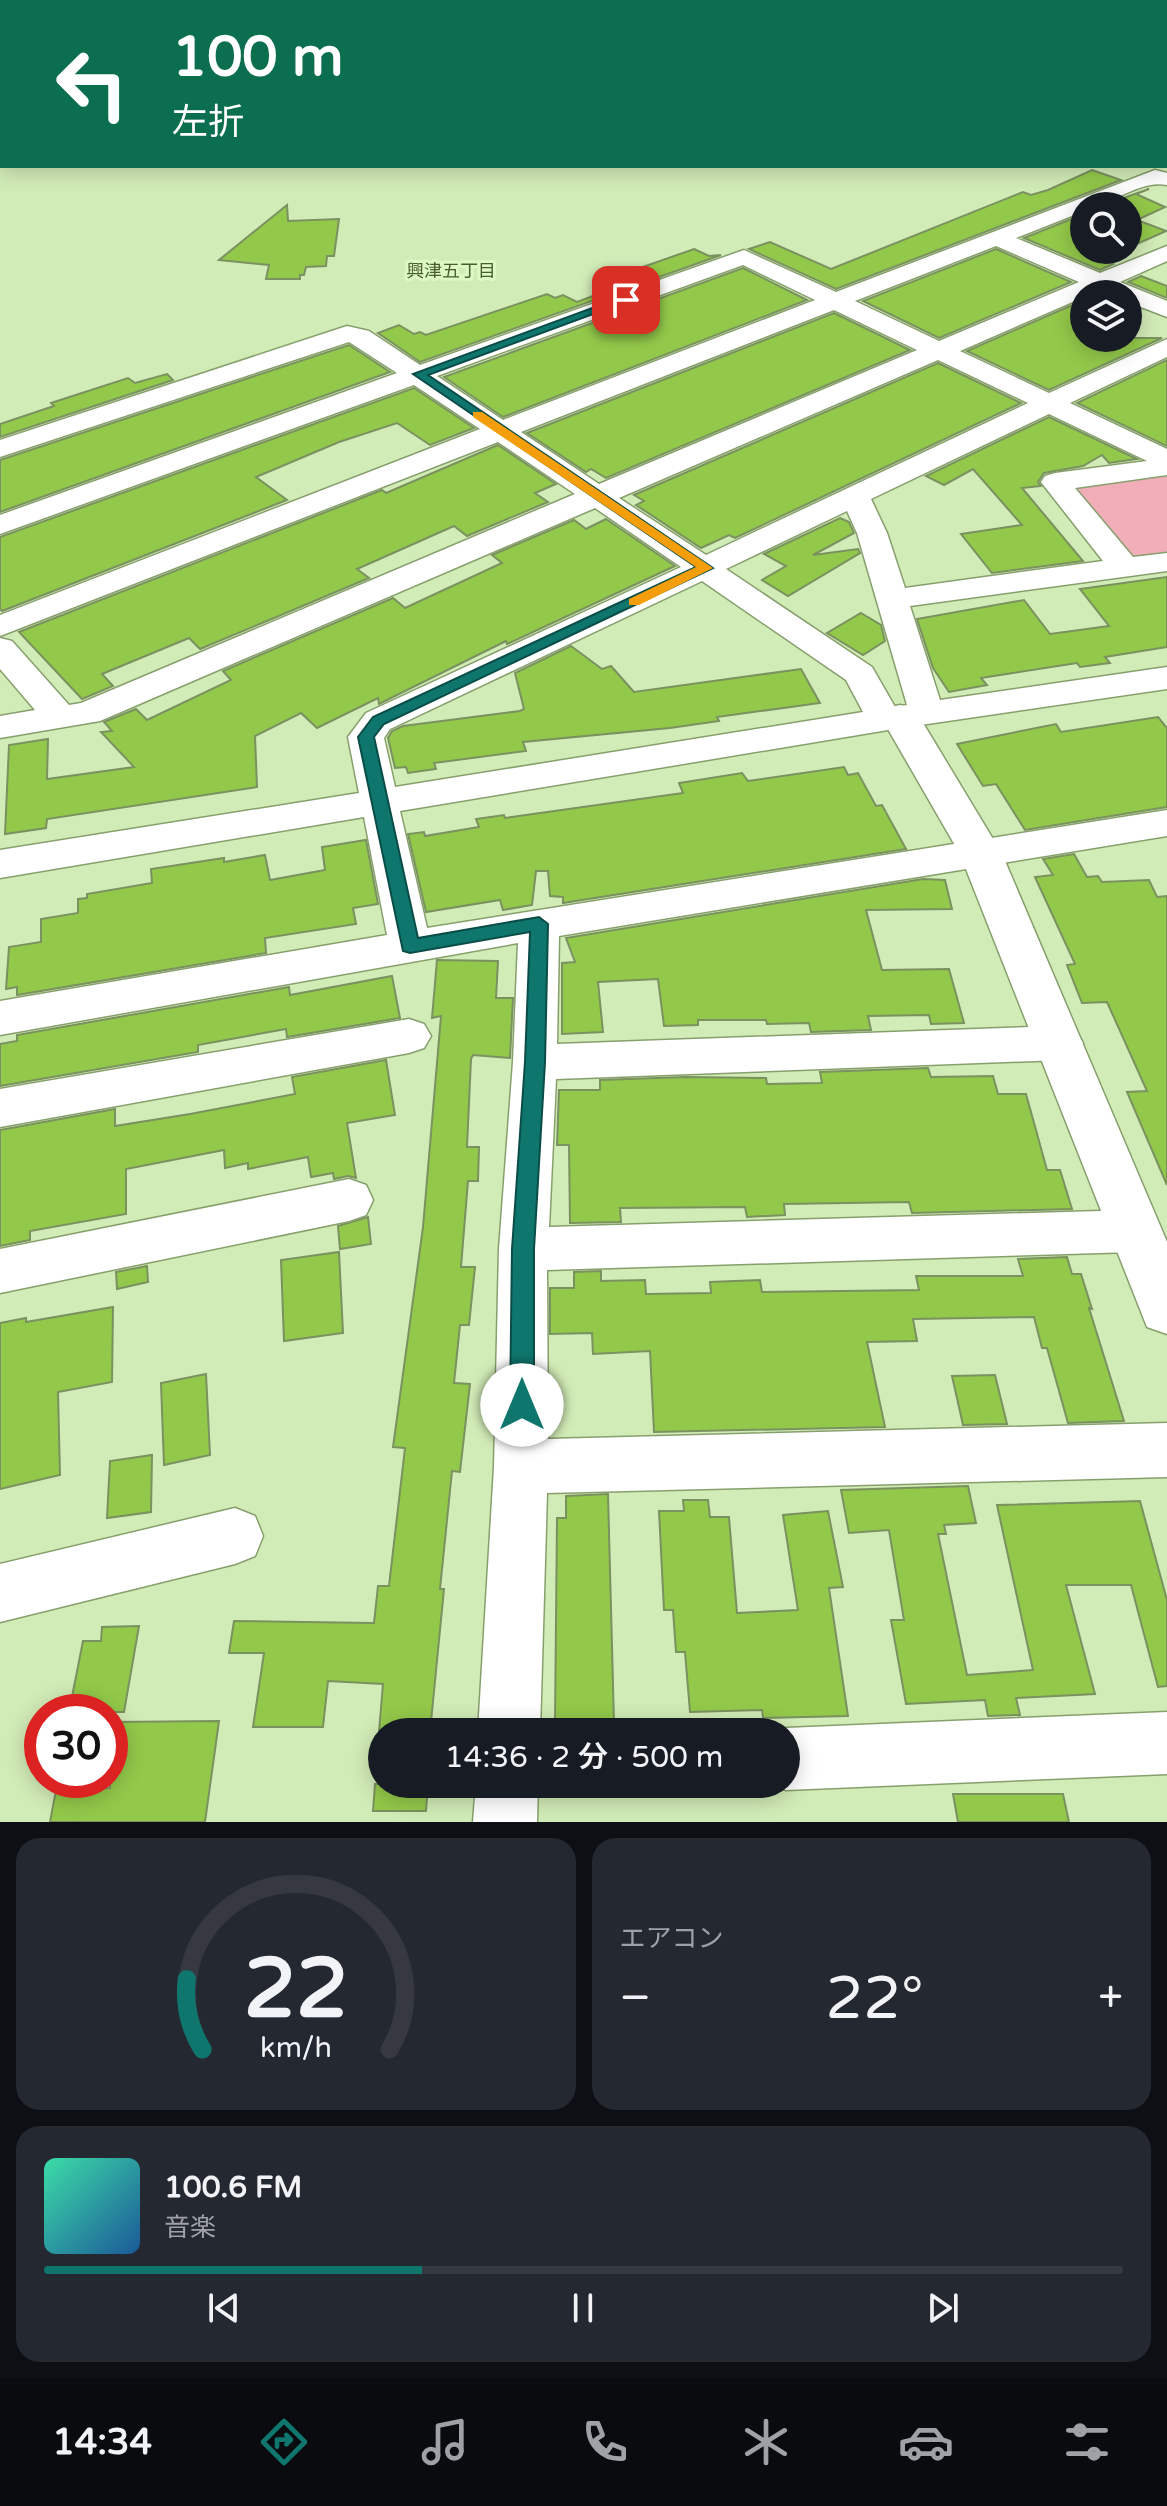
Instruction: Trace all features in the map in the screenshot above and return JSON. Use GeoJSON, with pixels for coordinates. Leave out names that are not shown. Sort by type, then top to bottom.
{"type":"FeatureCollection","features":[{"type":"Feature","properties":{"kind":"street"},"geometry":{"type":"LineString","coordinates":[[0,626],[1155,176],[1167,179]]}},
{"type":"Feature","properties":{"kind":"street"},"geometry":{"type":"LineString","coordinates":[[996,238],[1096,280]]}},
{"type":"Feature","properties":{"kind":"street"},"geometry":{"type":"LineString","coordinates":[[1106,280],[1167,253]]}},
{"type":"Feature","properties":{"kind":"street"},"geometry":{"type":"LineString","coordinates":[[0,525],[744,257],[1167,462],[1161,468],[1055,482],[1125,568]]}},
{"type":"Feature","properties":{"kind":"street"},"geometry":{"type":"LineString","coordinates":[[0,727],[88,713],[1070,295]]}},
{"type":"Feature","properties":{"kind":"street"},"geometry":{"type":"LineString","coordinates":[[1142,299],[1167,310]]}},
{"type":"Feature","properties":{"kind":"street"},"geometry":{"type":"LineString","coordinates":[[0,449],[347,334],[360,336],[860,674],[904,717],[981,854],[1061,1043],[1167,1309]]}},
{"type":"Feature","properties":{"kind":"street"},"geometry":{"type":"LineString","coordinates":[[410,946],[366,737],[378,721],[1167,347]]}},
{"type":"Feature","properties":{"kind":"street"},"geometry":{"type":"LineString","coordinates":[[855,496],[872,533],[894,599],[904,717]]}},
{"type":"Feature","properties":{"kind":"street"},"geometry":{"type":"LineString","coordinates":[[894,599],[1167,562]]}},
{"type":"Feature","properties":{"kind":"street"},"geometry":{"type":"LineString","coordinates":[[0,648],[61,718]]}},
{"type":"Feature","properties":{"kind":"street"},"geometry":{"type":"LineString","coordinates":[[0,864],[904,717],[1167,678]]}},
{"type":"Feature","properties":{"kind":"street"},"geometry":{"type":"LineString","coordinates":[[0,1018],[539,924],[1167,823]]}},
{"type":"Feature","properties":{"kind":"street"},"geometry":{"type":"LineString","coordinates":[[510,1718],[521,1467],[523,1249],[535,1062],[539,924]]}},
{"type":"Feature","properties":{"kind":"street"},"geometry":{"type":"LineString","coordinates":[[0,1108],[409,1036]]}},
{"type":"Feature","properties":{"kind":"street"},"geometry":{"type":"LineString","coordinates":[[535,1062],[1061,1043]]}},
{"type":"Feature","properties":{"kind":"street"},"geometry":{"type":"LineString","coordinates":[[0,1271],[349,1200]]}},
{"type":"Feature","properties":{"kind":"street"},"geometry":{"type":"LineString","coordinates":[[523,1249],[1134,1231]]}},
{"type":"Feature","properties":{"kind":"street"},"geometry":{"type":"LineString","coordinates":[[521,1467],[1167,1450]]}},
{"type":"Feature","properties":{"kind":"street"},"geometry":{"type":"LineString","coordinates":[[0,1593],[235,1536]]}},
{"type":"Feature","properties":{"kind":"street"},"geometry":{"type":"LineString","coordinates":[[800,1758],[1167,1743]]}},
{"type":"Feature","properties":{"kind":"street"},"geometry":{"type":"LineString","coordinates":[[505,1822],[506,1798]]}},
{"type":"Feature","properties":{"kind":"shaded area"},"geometry":{"type":"Polygon","coordinates":[[[1167,476],[1167,555],[1132,559],[1070,486],[1167,476]]]}},
{"type":"Feature","properties":{"kind":"building"},"geometry":{"type":"Polygon","coordinates":[[[1092,170],[1121,180],[1090,192],[1070,192],[1070,200],[836,289],[749,249],[770,242],[831,269],[1023,192],[1031,195],[1092,170]]]}},
{"type":"Feature","properties":{"kind":"building"},"geometry":{"type":"Polygon","coordinates":[[[1142,197],[1165,207],[1142,218],[1142,197]]]}},
{"type":"Feature","properties":{"kind":"building"},"geometry":{"type":"Polygon","coordinates":[[[287,205],[288,221],[339,219],[334,256],[327,256],[326,266],[306,267],[300,279],[266,279],[269,265],[219,260],[287,205]]]}},
{"type":"Feature","properties":{"kind":"building"},"geometry":{"type":"Polygon","coordinates":[[[1070,220],[1070,257],[1024,238],[1070,220]]]}},
{"type":"Feature","properties":{"kind":"building"},"geometry":{"type":"Polygon","coordinates":[[[1142,222],[1166,231],[1142,242],[1142,222]]]}},
{"type":"Feature","properties":{"kind":"building"},"geometry":{"type":"Polygon","coordinates":[[[694,249],[709,256],[721,255],[420,362],[378,333],[399,325],[414,334],[420,332],[426,335],[547,294],[555,298],[563,295],[577,302],[651,274],[640,268],[694,249]]]}},
{"type":"Feature","properties":{"kind":"building"},"geometry":{"type":"Polygon","coordinates":[[[996,249],[1070,282],[939,338],[863,301],[996,249]]]}},
{"type":"Feature","properties":{"kind":"building"},"geometry":{"type":"Polygon","coordinates":[[[1086,264],[1113,264],[1100,270],[1086,264]]]}},
{"type":"Feature","properties":{"kind":"building"},"geometry":{"type":"Polygon","coordinates":[[[743,268],[807,300],[503,417],[444,377],[743,268]]]}},
{"type":"Feature","properties":{"kind":"building"},"geometry":{"type":"Polygon","coordinates":[[[1141,276],[1167,286],[1167,298],[1142,288],[1142,280],[1132,280],[1141,276]]]}},
{"type":"Feature","properties":{"kind":"building"},"geometry":{"type":"Polygon","coordinates":[[[1070,306],[1070,352],[1132,352],[1049,390],[967,351],[1070,306]]]}},
{"type":"Feature","properties":{"kind":"building"},"geometry":{"type":"Polygon","coordinates":[[[834,313],[910,350],[606,478],[591,469],[586,472],[527,433],[834,313]]]}},
{"type":"Feature","properties":{"kind":"building"},"geometry":{"type":"Polygon","coordinates":[[[1142,338],[1162,338],[1142,347],[1142,338]]]}},
{"type":"Feature","properties":{"kind":"building"},"geometry":{"type":"Polygon","coordinates":[[[349,345],[390,372],[0,512],[0,460],[349,345]]]}},
{"type":"Feature","properties":{"kind":"building"},"geometry":{"type":"Polygon","coordinates":[[[1167,360],[1167,446],[1077,403],[1167,360]]]}},
{"type":"Feature","properties":{"kind":"building"},"geometry":{"type":"Polygon","coordinates":[[[938,363],[1021,403],[735,538],[729,535],[701,548],[636,505],[644,501],[634,495],[938,363]]]}},
{"type":"Feature","properties":{"kind":"building"},"geometry":{"type":"Polygon","coordinates":[[[167,374],[173,380],[0,437],[0,424],[54,406],[51,403],[128,378],[135,383],[167,374]]]}},
{"type":"Feature","properties":{"kind":"building"},"geometry":{"type":"Polygon","coordinates":[[[414,388],[474,428],[430,445],[397,423],[339,442],[256,477],[287,500],[2,611],[0,609],[0,537],[414,388]]]}},
{"type":"Feature","properties":{"kind":"building"},"geometry":{"type":"Polygon","coordinates":[[[1049,417],[1137,459],[1109,463],[1102,455],[1083,466],[1044,473],[1038,482],[1041,486],[1022,488],[1083,561],[992,573],[961,534],[1022,525],[973,469],[944,485],[926,476],[1049,417]]]}},
{"type":"Feature","properties":{"kind":"building"},"geometry":{"type":"Polygon","coordinates":[[[498,445],[556,484],[535,493],[548,502],[467,536],[454,526],[357,569],[369,578],[200,649],[189,638],[102,674],[113,686],[82,699],[19,632],[382,490],[386,493],[498,445]]]}},
{"type":"Feature","properties":{"kind":"building"},"geometry":{"type":"Polygon","coordinates":[[[840,518],[849,522],[854,533],[813,555],[858,549],[860,553],[788,596],[762,580],[786,566],[764,554],[840,518]]]}},
{"type":"Feature","properties":{"kind":"building"},"geometry":{"type":"Polygon","coordinates":[[[606,519],[675,566],[507,644],[506,641],[379,704],[378,698],[317,728],[301,713],[255,736],[257,787],[47,819],[46,828],[5,834],[9,745],[48,739],[47,779],[134,767],[101,732],[112,731],[104,722],[136,709],[147,720],[231,680],[223,671],[393,598],[405,608],[502,563],[492,555],[574,520],[586,529],[606,519]]]}},
{"type":"Feature","properties":{"kind":"building"},"geometry":{"type":"Polygon","coordinates":[[[1167,577],[1167,647],[1105,657],[1110,663],[1080,667],[1077,663],[981,678],[987,685],[949,692],[933,668],[917,619],[1024,600],[1050,634],[1109,626],[1080,589],[1167,577]]]}},
{"type":"Feature","properties":{"kind":"building"},"geometry":{"type":"Polygon","coordinates":[[[861,613],[881,625],[885,641],[863,655],[827,633],[861,613]]]}},
{"type":"Feature","properties":{"kind":"building"},"geometry":{"type":"Polygon","coordinates":[[[571,646],[602,669],[611,666],[634,692],[801,669],[820,703],[717,717],[719,721],[670,728],[523,742],[526,751],[434,763],[436,769],[408,773],[406,767],[395,768],[388,738],[392,731],[403,726],[520,711],[524,709],[515,673],[571,646]]]}},
{"type":"Feature","properties":{"kind":"building"},"geometry":{"type":"Polygon","coordinates":[[[1158,717],[1167,728],[1167,807],[1025,830],[996,784],[983,786],[957,744],[1056,724],[1061,732],[1158,717]]]}},
{"type":"Feature","properties":{"kind":"building"},"geometry":{"type":"Polygon","coordinates":[[[844,767],[848,775],[858,773],[876,806],[882,805],[906,849],[563,903],[563,897],[550,896],[548,871],[536,871],[532,905],[503,910],[500,900],[426,912],[408,834],[424,832],[425,836],[479,827],[476,819],[504,815],[505,818],[683,793],[679,783],[742,773],[748,781],[844,767]]]}},
{"type":"Feature","properties":{"kind":"building"},"geometry":{"type":"Polygon","coordinates":[[[366,840],[378,904],[353,908],[356,924],[265,938],[266,953],[17,995],[17,987],[6,989],[9,947],[41,942],[41,919],[78,913],[78,899],[87,898],[87,894],[152,883],[151,869],[224,858],[224,862],[265,855],[270,880],[325,870],[322,847],[366,840]]]}},
{"type":"Feature","properties":{"kind":"building"},"geometry":{"type":"Polygon","coordinates":[[[1074,854],[1087,877],[1098,876],[1102,882],[1149,880],[1157,897],[1167,896],[1167,1185],[1127,1092],[1147,1091],[1107,1002],[1082,1003],[1067,965],[1075,964],[1035,877],[1053,875],[1043,859],[1074,854]]]}},
{"type":"Feature","properties":{"kind":"building"},"geometry":{"type":"Polygon","coordinates":[[[923,879],[945,880],[952,909],[866,910],[882,970],[949,969],[964,1023],[931,1024],[929,1015],[868,1016],[871,1030],[811,1032],[809,1023],[767,1024],[766,1020],[698,1020],[698,1025],[664,1026],[658,979],[598,982],[603,1032],[562,1034],[562,963],[575,962],[566,938],[923,879]]]}},
{"type":"Feature","properties":{"kind":"building"},"geometry":{"type":"Polygon","coordinates":[[[437,960],[498,961],[496,998],[513,998],[510,1058],[473,1055],[471,1059],[467,1147],[479,1147],[478,1181],[468,1181],[461,1267],[475,1267],[469,1325],[460,1325],[454,1383],[470,1384],[460,1472],[452,1471],[431,1718],[380,1718],[383,1684],[328,1681],[323,1727],[253,1727],[264,1653],[229,1653],[234,1621],[374,1623],[378,1586],[389,1586],[405,1448],[393,1447],[423,1227],[441,1016],[432,1018],[437,960]]]}},
{"type":"Feature","properties":{"kind":"building"},"geometry":{"type":"Polygon","coordinates":[[[392,976],[400,1018],[287,1037],[286,1029],[198,1045],[198,1052],[0,1086],[0,1044],[17,1041],[17,1035],[289,987],[290,995],[392,976]]]}},
{"type":"Feature","properties":{"kind":"building"},"geometry":{"type":"Polygon","coordinates":[[[386,1060],[395,1115],[347,1123],[356,1178],[334,1179],[333,1173],[311,1177],[308,1157],[248,1169],[248,1163],[225,1168],[224,1150],[126,1169],[126,1214],[30,1231],[30,1240],[0,1246],[0,1130],[115,1109],[115,1126],[190,1114],[295,1094],[292,1077],[386,1060]]]}},
{"type":"Feature","properties":{"kind":"building"},"geometry":{"type":"Polygon","coordinates":[[[928,1068],[931,1077],[993,1076],[998,1094],[1026,1094],[1047,1170],[1060,1170],[1072,1209],[912,1213],[909,1202],[784,1204],[785,1215],[747,1217],[745,1207],[620,1208],[621,1222],[570,1223],[569,1145],[557,1145],[559,1090],[600,1090],[600,1080],[686,1077],[766,1078],[767,1084],[822,1083],[820,1072],[928,1068]]]}},
{"type":"Feature","properties":{"kind":"building"},"geometry":{"type":"Polygon","coordinates":[[[368,1217],[371,1244],[340,1249],[338,1226],[368,1217]]]}},
{"type":"Feature","properties":{"kind":"building"},"geometry":{"type":"Polygon","coordinates":[[[339,1252],[343,1333],[284,1341],[281,1260],[339,1252]]]}},
{"type":"Feature","properties":{"kind":"building"},"geometry":{"type":"Polygon","coordinates":[[[1067,1257],[1072,1274],[1081,1274],[1124,1421],[1068,1423],[1047,1348],[1042,1348],[1034,1317],[913,1319],[917,1341],[867,1342],[885,1427],[654,1432],[650,1351],[593,1354],[592,1333],[550,1334],[550,1288],[574,1288],[574,1272],[601,1271],[601,1281],[645,1280],[646,1294],[711,1293],[710,1282],[760,1280],[762,1292],[919,1290],[916,1276],[1023,1276],[1018,1259],[1067,1257]]]}},
{"type":"Feature","properties":{"kind":"building"},"geometry":{"type":"Polygon","coordinates":[[[147,1266],[148,1282],[117,1289],[116,1272],[147,1266]]]}},
{"type":"Feature","properties":{"kind":"building"},"geometry":{"type":"Polygon","coordinates":[[[113,1307],[112,1382],[58,1392],[60,1475],[0,1489],[0,1323],[26,1318],[26,1322],[113,1307]]]}},
{"type":"Feature","properties":{"kind":"building"},"geometry":{"type":"Polygon","coordinates":[[[206,1374],[210,1455],[164,1465],[161,1383],[206,1374]]]}},
{"type":"Feature","properties":{"kind":"building"},"geometry":{"type":"Polygon","coordinates":[[[995,1375],[1007,1424],[963,1425],[952,1376],[995,1375]]]}},
{"type":"Feature","properties":{"kind":"building"},"geometry":{"type":"Polygon","coordinates":[[[152,1455],[151,1512],[107,1518],[110,1461],[152,1455]]]}},
{"type":"Feature","properties":{"kind":"building"},"geometry":{"type":"Polygon","coordinates":[[[968,1486],[976,1523],[944,1525],[946,1534],[938,1534],[967,1675],[1033,1670],[997,1505],[1140,1501],[1167,1600],[1167,1686],[1158,1687],[1131,1585],[1066,1585],[1095,1694],[1016,1698],[1020,1715],[988,1716],[985,1700],[906,1704],[891,1620],[904,1620],[889,1530],[849,1533],[841,1490],[968,1486]]]}},
{"type":"Feature","properties":{"kind":"building"},"geometry":{"type":"Polygon","coordinates":[[[608,1494],[614,1718],[555,1718],[557,1518],[566,1518],[566,1496],[608,1494]]]}},
{"type":"Feature","properties":{"kind":"building"},"geometry":{"type":"Polygon","coordinates":[[[683,1500],[708,1500],[710,1517],[729,1517],[737,1613],[798,1610],[783,1515],[828,1511],[843,1587],[829,1588],[848,1716],[763,1718],[762,1710],[690,1712],[685,1652],[676,1652],[673,1610],[664,1610],[659,1511],[684,1511],[683,1500]]]}},
{"type":"Feature","properties":{"kind":"building"},"geometry":{"type":"Polygon","coordinates":[[[139,1626],[127,1694],[73,1694],[83,1641],[101,1641],[102,1627],[139,1626]]]}},
{"type":"Feature","properties":{"kind":"building"},"geometry":{"type":"Polygon","coordinates":[[[219,1721],[205,1822],[50,1822],[54,1798],[128,1798],[128,1722],[219,1721]]]}},
{"type":"Feature","properties":{"kind":"building"},"geometry":{"type":"Polygon","coordinates":[[[953,1794],[1063,1794],[1069,1822],[958,1822],[953,1794]]]}},
{"type":"Feature","properties":{"kind":"building"},"geometry":{"type":"Polygon","coordinates":[[[374,1798],[427,1798],[426,1811],[373,1811],[374,1798]]]}},
{"type":"Feature","properties":{"kind":"slow traffic"},"geometry":{"type":"LineString","coordinates":[[477,415],[706,568],[634,602]]}},
{"type":"Feature","properties":{"kind":"district","name":"興津五丁目"},"geometry":{"type":"Point","coordinates":[451,271]}},
{"type":"Feature","properties":{"kind":"route"},"geometry":{"type":"LineString","coordinates":[[522,1405],[523,1249],[535,1062],[539,924],[410,946],[366,737],[378,721],[706,568],[419,374],[626,300]]}}]}
